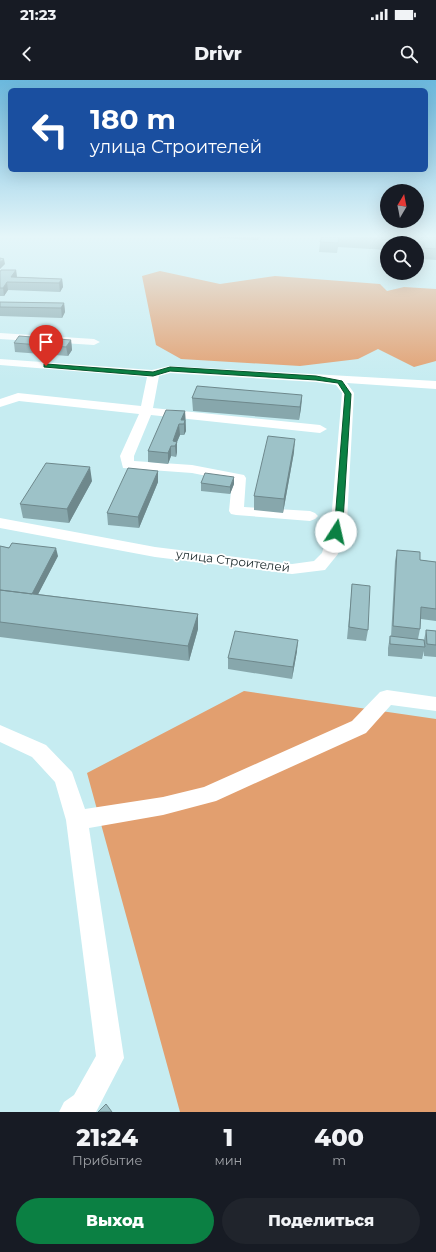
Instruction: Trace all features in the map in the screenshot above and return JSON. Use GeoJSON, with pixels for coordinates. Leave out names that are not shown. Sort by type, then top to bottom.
{"type":"FeatureCollection","features":[{"type":"Feature","properties":{"kind":"street"},"geometry":{"type":"LineString","coordinates":[[0,349],[5,336],[94,342]]}},
{"type":"Feature","properties":{"kind":"street","name":"улица Строителей"},"geometry":{"type":"LineString","coordinates":[[0,362],[153,374],[170,369],[316,378],[340,382],[348,394],[339,521],[330,554],[319,566],[292,569],[155,552],[0,523]]}},
{"type":"Feature","properties":{"kind":"street"},"geometry":{"type":"LineString","coordinates":[[153,374],[146,411],[127,456],[128,465],[192,469],[239,478],[236,511],[310,516]]}},
{"type":"Feature","properties":{"kind":"street"},"geometry":{"type":"LineString","coordinates":[[316,378],[436,385]]}},
{"type":"Feature","properties":{"kind":"street"},"geometry":{"type":"LineString","coordinates":[[0,403],[18,397],[320,429]]}},
{"type":"Feature","properties":{"kind":"street"},"geometry":{"type":"LineString","coordinates":[[77,820],[163,806],[208,795],[359,728],[387,697],[436,704]]}},
{"type":"Feature","properties":{"kind":"street"},"geometry":{"type":"LineString","coordinates":[[0,733],[39,751],[64,778],[77,820],[110,1058],[84,1105],[74,1112]]}},
{"type":"Feature","properties":{"kind":"shaded area"},"geometry":{"type":"Polygon","coordinates":[[[144,285],[381,285],[387,291],[404,287],[436,289],[436,361],[414,367],[378,349],[358,359],[300,366],[181,359],[156,345],[144,285]]]}},
{"type":"Feature","properties":{"kind":"shaded area"},"geometry":{"type":"Polygon","coordinates":[[[244,691],[436,719],[436,1112],[180,1112],[87,773],[244,691]]]}},
{"type":"Feature","properties":{"kind":"building"},"geometry":{"type":"Polygon","coordinates":[[[0,285],[5,285],[3,288],[0,288],[0,285]]]}},
{"type":"Feature","properties":{"kind":"building"},"geometry":{"type":"Polygon","coordinates":[[[0,302],[64,303],[61,308],[0,307],[0,302]]]}},
{"type":"Feature","properties":{"kind":"building"},"geometry":{"type":"Polygon","coordinates":[[[19,336],[71,340],[66,347],[14,343],[19,336]]]}},
{"type":"Feature","properties":{"kind":"building"},"geometry":{"type":"Polygon","coordinates":[[[197,386],[302,395],[300,407],[192,398],[197,386]]]}},
{"type":"Feature","properties":{"kind":"building"},"geometry":{"type":"Polygon","coordinates":[[[166,410],[185,411],[181,420],[185,420],[184,424],[179,424],[173,441],[177,442],[175,446],[171,446],[168,453],[148,451],[166,410]]]}},
{"type":"Feature","properties":{"kind":"building"},"geometry":{"type":"Polygon","coordinates":[[[268,436],[295,439],[284,499],[254,496],[268,436]]]}},
{"type":"Feature","properties":{"kind":"building"},"geometry":{"type":"Polygon","coordinates":[[[46,463],[90,467],[67,509],[20,504],[46,463]]]}},
{"type":"Feature","properties":{"kind":"building"},"geometry":{"type":"Polygon","coordinates":[[[128,468],[158,471],[138,517],[107,513],[128,468]]]}},
{"type":"Feature","properties":{"kind":"building"},"geometry":{"type":"Polygon","coordinates":[[[205,473],[234,477],[230,487],[201,483],[205,473]]]}},
{"type":"Feature","properties":{"kind":"building"},"geometry":{"type":"Polygon","coordinates":[[[12,543],[56,548],[32,594],[0,590],[0,546],[9,548],[12,543]]]}},
{"type":"Feature","properties":{"kind":"building"},"geometry":{"type":"Polygon","coordinates":[[[397,550],[420,552],[420,560],[436,562],[436,609],[421,607],[420,629],[393,626],[397,550]]]}},
{"type":"Feature","properties":{"kind":"building"},"geometry":{"type":"Polygon","coordinates":[[[352,584],[370,586],[368,630],[349,627],[352,584]]]}},
{"type":"Feature","properties":{"kind":"building"},"geometry":{"type":"Polygon","coordinates":[[[0,590],[198,614],[188,646],[0,622],[0,590]]]}},
{"type":"Feature","properties":{"kind":"building"},"geometry":{"type":"Polygon","coordinates":[[[426,630],[436,631],[436,645],[427,644],[426,630]]]}},
{"type":"Feature","properties":{"kind":"building"},"geometry":{"type":"Polygon","coordinates":[[[235,631],[298,640],[293,667],[228,658],[235,631]]]}},
{"type":"Feature","properties":{"kind":"building"},"geometry":{"type":"Polygon","coordinates":[[[390,636],[424,640],[425,647],[390,644],[390,636]]]}},
{"type":"Feature","properties":{"kind":"building"},"geometry":{"type":"Polygon","coordinates":[[[106,1104],[112,1112],[98,1112],[106,1104]]]}},
{"type":"Feature","properties":{"kind":"route"},"geometry":{"type":"LineString","coordinates":[[46,366],[153,374],[170,369],[316,378],[340,382],[348,394],[339,521],[336,532]]}}]}
